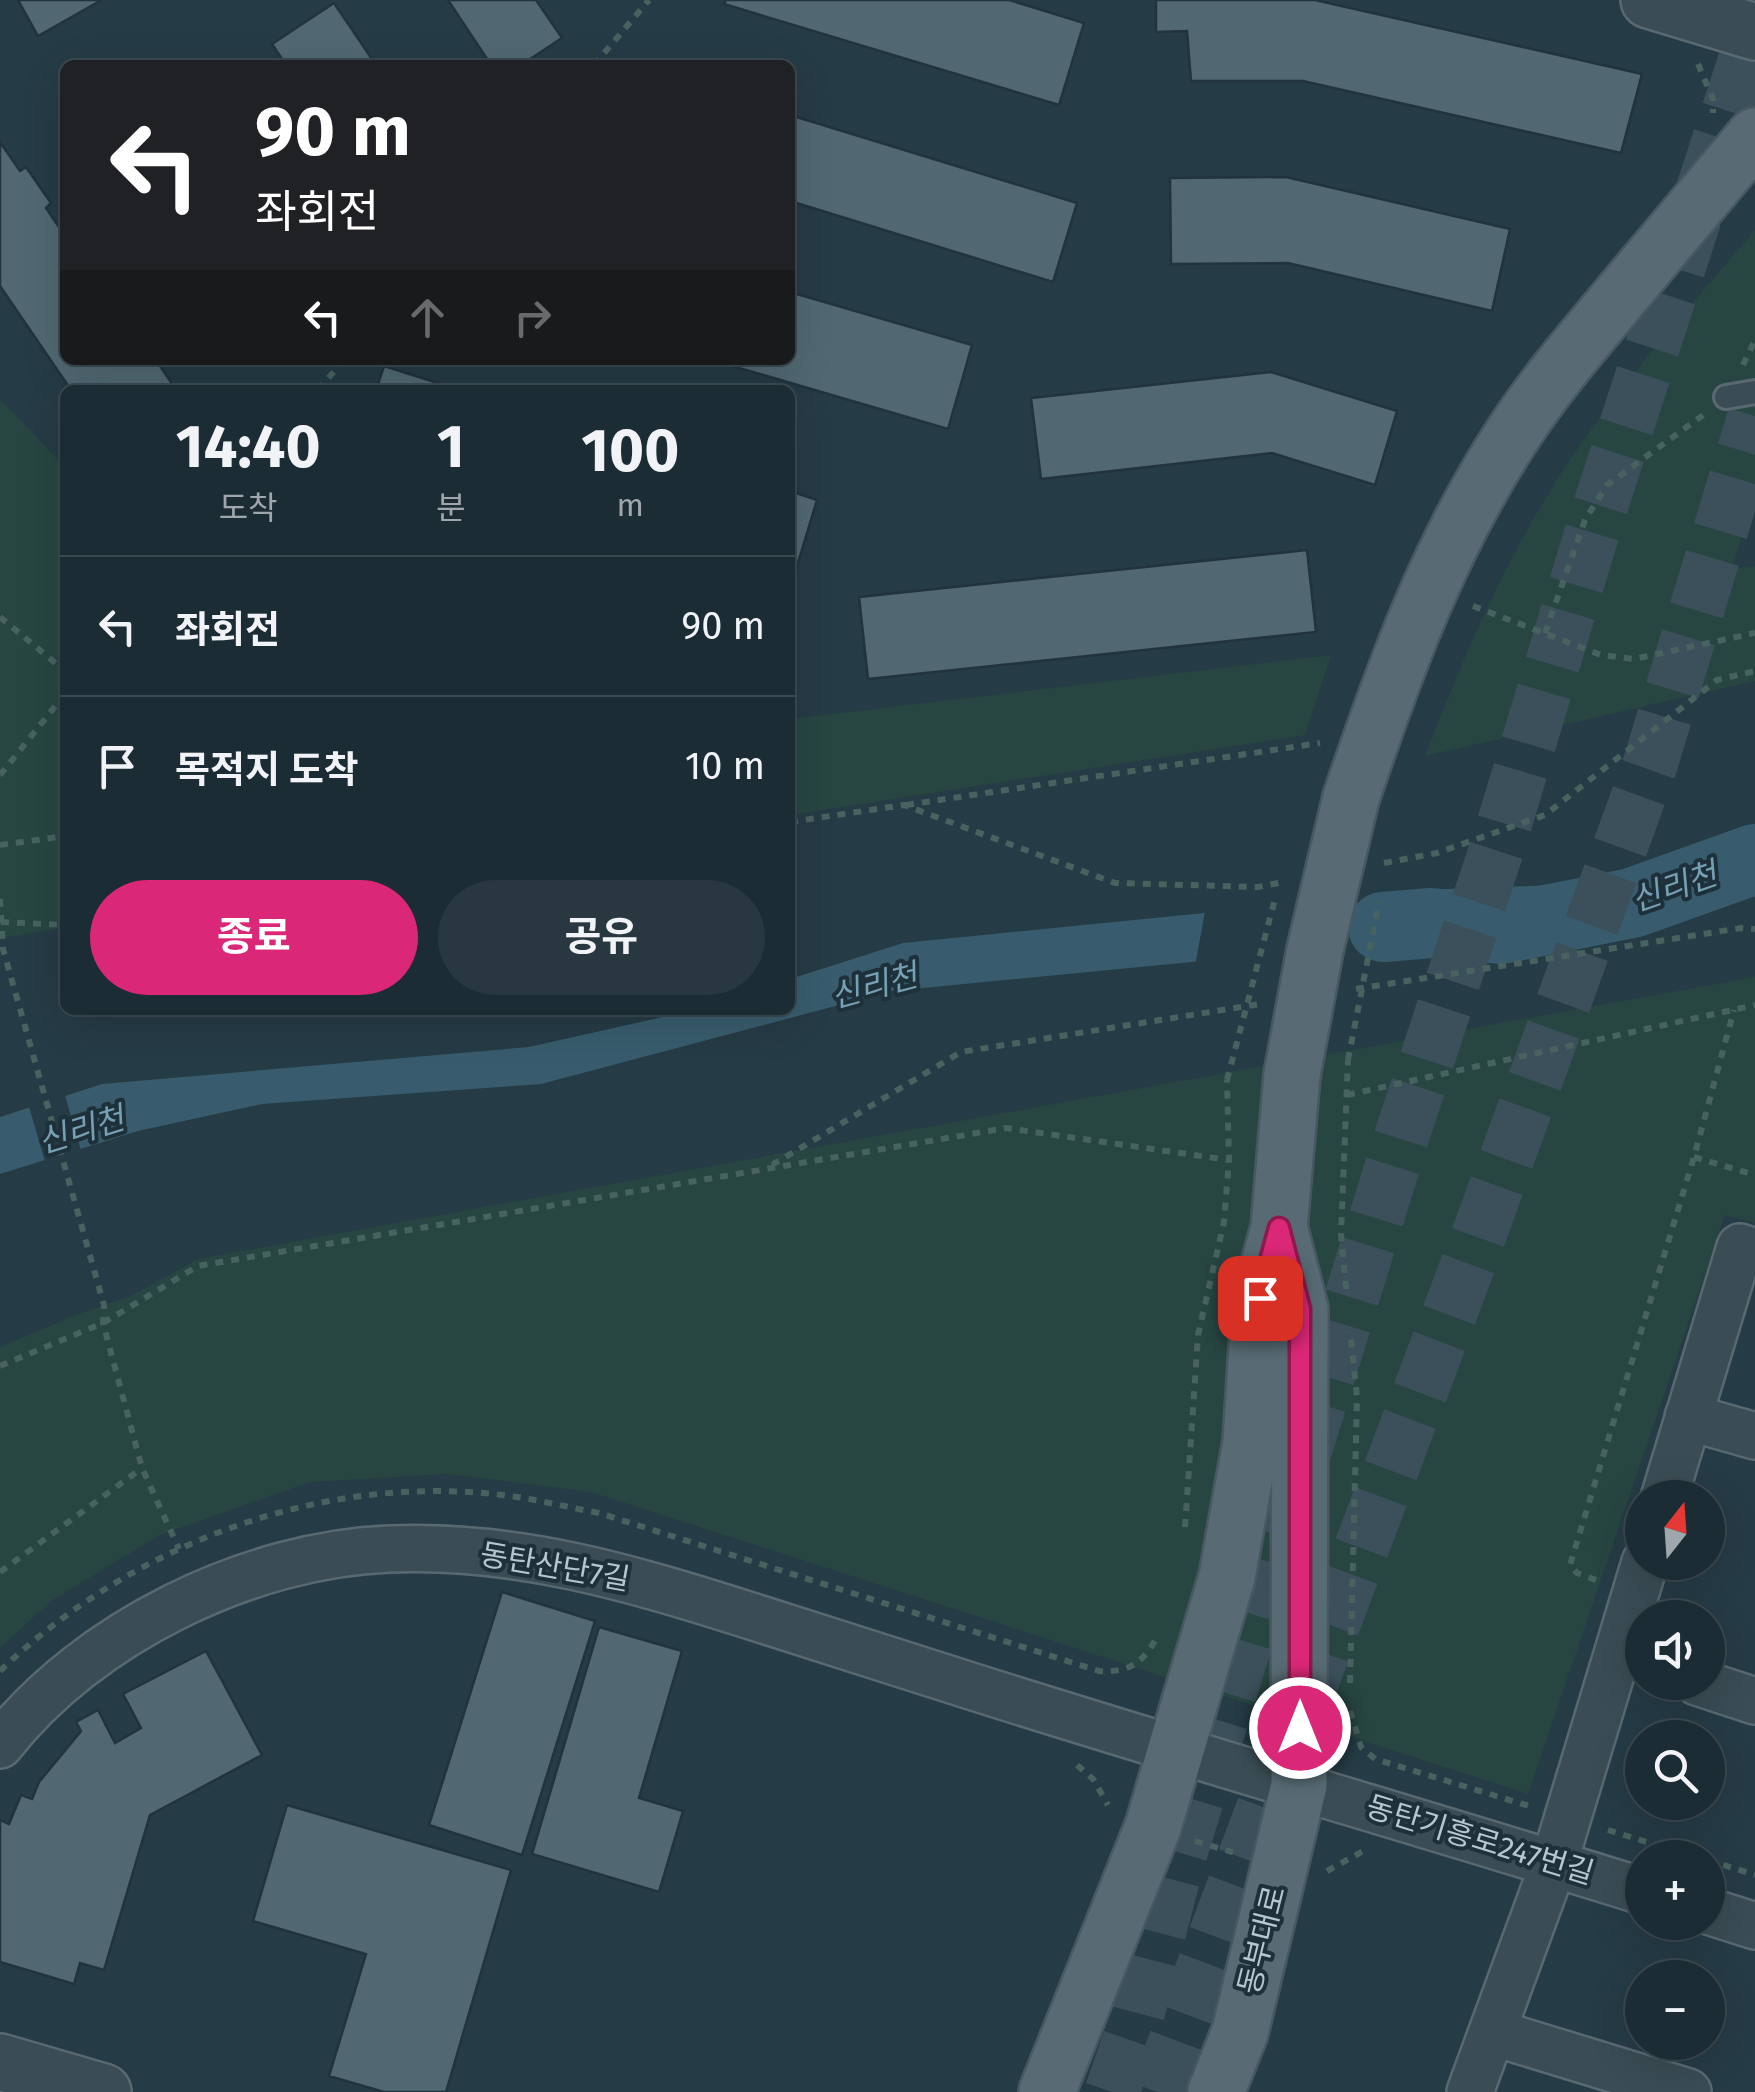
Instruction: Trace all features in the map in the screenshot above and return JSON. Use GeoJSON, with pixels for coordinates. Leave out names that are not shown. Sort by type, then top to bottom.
{"type":"FeatureCollection","features":[{"type":"Feature","properties":{"kind":"main road"},"geometry":{"type":"LineString","coordinates":[[1047,2092],[1153,1828],[1227,1577],[1251,1442],[1260,1298],[1279,1228],[1292,1075],[1315,950],[1351,798],[1396,664],[1462,520],[1515,431],[1566,361],[1755,136]]}},
{"type":"Feature","properties":{"kind":"main road","name":"동부대로"},"geometry":{"type":"LineString","coordinates":[[1216,2092],[1240,2032],[1300,1785],[1300,1309],[1279,1228]]}},
{"type":"Feature","properties":{"kind":"street"},"geometry":{"type":"LineString","coordinates":[[1650,0],[1755,32]]}},
{"type":"Feature","properties":{"kind":"street"},"geometry":{"type":"LineString","coordinates":[[1669,1480],[1740,1247],[1755,1252]]}},
{"type":"Feature","properties":{"kind":"street"},"geometry":{"type":"LineString","coordinates":[[1688,1418],[1755,1436]]}},
{"type":"Feature","properties":{"kind":"street","name":"동탄산단7길"},"geometry":{"type":"LineString","coordinates":[[0,1745],[50,1688],[132,1632],[216,1586],[304,1560],[388,1548],[507,1552],[621,1575],[1087,1722]]}},
{"type":"Feature","properties":{"kind":"street"},"geometry":{"type":"LineString","coordinates":[[1470,2092],[1625,1674]]}},
{"type":"Feature","properties":{"kind":"street"},"geometry":{"type":"LineString","coordinates":[[1725,1691],[1755,1700]]}},
{"type":"Feature","properties":{"kind":"street","name":"동탄기흥로247번길"},"geometry":{"type":"LineString","coordinates":[[1087,1722],[1625,1886]]}},
{"type":"Feature","properties":{"kind":"street"},"geometry":{"type":"LineString","coordinates":[[1725,1916],[1755,1926]]}},
{"type":"Feature","properties":{"kind":"street"},"geometry":{"type":"LineString","coordinates":[[1492,2032],[1688,2092]]}},
{"type":"Feature","properties":{"kind":"street"},"geometry":{"type":"LineString","coordinates":[[0,2062],[103,2092]]}},
{"type":"Feature","properties":{"kind":"lane"},"geometry":{"type":"LineString","coordinates":[[1726,398],[1755,392]]}},
{"type":"Feature","properties":{"kind":"path"},"geometry":{"type":"LineString","coordinates":[[598,60],[650,0]]}},
{"type":"Feature","properties":{"kind":"path"},"geometry":{"type":"LineString","coordinates":[[1545,633],[1585,520],[1606,485],[1726,398],[1755,340]]}},
{"type":"Feature","properties":{"kind":"path"},"geometry":{"type":"LineString","coordinates":[[322,385],[340,365]]}},
{"type":"Feature","properties":{"kind":"path"},"geometry":{"type":"LineString","coordinates":[[1478,588],[1470,605],[1601,655],[1634,659],[1755,633]]}},
{"type":"Feature","properties":{"kind":"path"},"geometry":{"type":"LineString","coordinates":[[0,618],[60,667]]}},
{"type":"Feature","properties":{"kind":"path"},"geometry":{"type":"LineString","coordinates":[[1389,850],[1384,866],[1437,853],[1545,815],[1717,680],[1755,672]]}},
{"type":"Feature","properties":{"kind":"path"},"geometry":{"type":"LineString","coordinates":[[0,775],[60,706]]}},
{"type":"Feature","properties":{"kind":"path"},"geometry":{"type":"LineString","coordinates":[[795,821],[1320,743]]}},
{"type":"Feature","properties":{"kind":"path"},"geometry":{"type":"LineString","coordinates":[[904,805],[1115,882],[1258,887],[1294,880]]}},
{"type":"Feature","properties":{"kind":"path"},"geometry":{"type":"LineString","coordinates":[[0,845],[60,837]]}},
{"type":"Feature","properties":{"kind":"path"},"geometry":{"type":"LineString","coordinates":[[1184,1535],[1198,1334],[1224,1222],[1229,1160],[1227,1080],[1283,868]]}},
{"type":"Feature","properties":{"kind":"path"},"geometry":{"type":"LineString","coordinates":[[1348,1060],[1381,888]]}},
{"type":"Feature","properties":{"kind":"path"},"geometry":{"type":"LineString","coordinates":[[0,899],[3,950],[104,1305],[103,1323],[142,1468],[179,1549]]}},
{"type":"Feature","properties":{"kind":"path"},"geometry":{"type":"LineString","coordinates":[[1,922],[60,925]]}},
{"type":"Feature","properties":{"kind":"path"},"geometry":{"type":"LineString","coordinates":[[1351,990],[1741,928],[1755,929]]}},
{"type":"Feature","properties":{"kind":"path"},"geometry":{"type":"LineString","coordinates":[[767,1168],[961,1052],[1273,1002]]}},
{"type":"Feature","properties":{"kind":"path"},"geometry":{"type":"LineString","coordinates":[[1348,1095],[1755,1005]]}},
{"type":"Feature","properties":{"kind":"path"},"geometry":{"type":"LineString","coordinates":[[1596,1580],[1577,1574],[1570,1565],[1694,1157],[1734,1010]]}},
{"type":"Feature","properties":{"kind":"path"},"geometry":{"type":"LineString","coordinates":[[0,1366],[103,1323],[198,1266],[767,1168],[1006,1128],[1229,1160]]}},
{"type":"Feature","properties":{"kind":"path"},"geometry":{"type":"LineString","coordinates":[[1694,1157],[1755,1175]]}},
{"type":"Feature","properties":{"kind":"path"},"geometry":{"type":"LineString","coordinates":[[0,1572],[142,1468]]}},
{"type":"Feature","properties":{"kind":"path"},"geometry":{"type":"LineString","coordinates":[[1099,1672],[1132,1668],[1148,1655],[1160,1630]]}},
{"type":"Feature","properties":{"kind":"path"},"geometry":{"type":"LineString","coordinates":[[1350,1714],[1361,1747],[1375,1759],[1525,1804]]}},
{"type":"Feature","properties":{"kind":"path"},"geometry":{"type":"LineString","coordinates":[[1077,1766],[1106,1797],[1111,1814],[1314,1878],[1366,1850]]}},
{"type":"Feature","properties":{"kind":"path"},"geometry":{"type":"LineString","coordinates":[[1725,1865],[1755,1875]]}},
{"type":"Feature","properties":{"kind":"green space"},"geometry":{"type":"Polygon","coordinates":[[[1755,230],[1755,494],[1732,568],[1755,566],[1755,681],[1425,756],[1485,612],[1560,475],[1629,380],[1755,230]]]}},
{"type":"Feature","properties":{"kind":"green space"},"geometry":{"type":"Polygon","coordinates":[[[0,399],[60,462],[60,929],[0,938],[0,399]]]}},
{"type":"Feature","properties":{"kind":"green space"},"geometry":{"type":"Polygon","coordinates":[[[1331,655],[1305,735],[795,814],[795,718],[1331,655]]]}},
{"type":"Feature","properties":{"kind":"green space"},"geometry":{"type":"Polygon","coordinates":[[[1755,977],[1755,1223],[1725,1215],[1635,1480],[1625,1480],[1625,1509],[1528,1794],[591,1492],[448,1474],[310,1482],[160,1535],[51,1601],[0,1648],[0,1347],[131,1296],[198,1259],[1755,977]]]}},
{"type":"Feature","properties":{"kind":"water"},"geometry":{"type":"Polygon","coordinates":[[[1755,837],[1755,867],[1418,940],[892,991],[541,1084],[262,1104],[138,1131],[0,1174],[0,1117],[102,1084],[529,1047],[672,1015],[795,1015],[795,977],[903,943],[1447,889],[1584,884],[1755,837]]]}},
{"type":"Feature","properties":{"kind":"pier"},"geometry":{"type":"Polygon","coordinates":[[[1431,885],[1417,945],[1195,966],[1206,906],[1431,885]]]}},
{"type":"Feature","properties":{"kind":"pier"},"geometry":{"type":"Polygon","coordinates":[[[64,1092],[82,1154],[46,1165],[28,1103],[64,1092]]]}},
{"type":"Feature","properties":{"kind":"building"},"geometry":{"type":"Polygon","coordinates":[[[18,0],[99,0],[100,1],[38,36],[18,0]]]}},
{"type":"Feature","properties":{"kind":"building"},"geometry":{"type":"Polygon","coordinates":[[[448,0],[536,0],[562,38],[529,60],[488,60],[448,0]]]}},
{"type":"Feature","properties":{"kind":"building"},"geometry":{"type":"Polygon","coordinates":[[[726,0],[1009,0],[1084,23],[1059,105],[724,4],[726,0]]]}},
{"type":"Feature","properties":{"kind":"building"},"geometry":{"type":"Polygon","coordinates":[[[1156,0],[1315,0],[1642,74],[1621,153],[1303,81],[1191,81],[1187,31],[1156,32],[1156,0]]]}},
{"type":"Feature","properties":{"kind":"building"},"geometry":{"type":"Polygon","coordinates":[[[334,3],[373,60],[283,60],[272,44],[334,3]]]}},
{"type":"Feature","properties":{"kind":"building"},"geometry":{"type":"Polygon","coordinates":[[[795,117],[1077,203],[1053,282],[795,203],[795,117]]]}},
{"type":"Feature","properties":{"kind":"building"},"geometry":{"type":"Polygon","coordinates":[[[0,142],[20,171],[26,167],[51,203],[46,208],[60,229],[60,365],[159,365],[173,385],[68,385],[0,286],[0,142]]]}},
{"type":"Feature","properties":{"kind":"building"},"geometry":{"type":"Polygon","coordinates":[[[1286,177],[1510,229],[1492,311],[1288,263],[1171,264],[1170,178],[1286,177]]]}},
{"type":"Feature","properties":{"kind":"building"},"geometry":{"type":"Polygon","coordinates":[[[795,293],[972,345],[948,429],[729,365],[795,365],[795,293]]]}},
{"type":"Feature","properties":{"kind":"building"},"geometry":{"type":"Polygon","coordinates":[[[384,366],[444,385],[378,385],[384,366]]]}},
{"type":"Feature","properties":{"kind":"building"},"geometry":{"type":"Polygon","coordinates":[[[1271,372],[1397,411],[1375,485],[1272,453],[1041,479],[1031,398],[1271,372]]]}},
{"type":"Feature","properties":{"kind":"building"},"geometry":{"type":"Polygon","coordinates":[[[795,493],[817,500],[795,573],[795,493]]]}},
{"type":"Feature","properties":{"kind":"building"},"geometry":{"type":"Polygon","coordinates":[[[1307,550],[1316,632],[868,679],[859,597],[1307,550]]]}},
{"type":"Feature","properties":{"kind":"building"},"geometry":{"type":"Polygon","coordinates":[[[502,1592],[595,1621],[522,1855],[429,1825],[502,1592]]]}},
{"type":"Feature","properties":{"kind":"building"},"geometry":{"type":"Polygon","coordinates":[[[599,1627],[682,1651],[639,1798],[683,1811],[659,1892],[532,1854],[599,1627]]]}},
{"type":"Feature","properties":{"kind":"building"},"geometry":{"type":"Polygon","coordinates":[[[206,1651],[262,1755],[150,1815],[104,1970],[80,1963],[74,1984],[0,1962],[0,1820],[9,1824],[21,1795],[32,1799],[39,1782],[81,1731],[76,1722],[98,1710],[115,1743],[141,1728],[123,1694],[206,1651]]]}},
{"type":"Feature","properties":{"kind":"building"},"geometry":{"type":"Polygon","coordinates":[[[287,1805],[511,1870],[446,2092],[384,2092],[329,2076],[366,1954],[253,1921],[287,1805]]]}},
{"type":"Feature","properties":{"kind":"waterway","name":"신리천"},"geometry":{"type":"LineString","coordinates":[[1383,927],[1432,923],[1501,929],[1632,903],[1755,859]]}},
{"type":"Feature","properties":{"kind":"tunnel"},"geometry":{"type":"LineString","coordinates":[[1112,2092],[1130,2040],[1177,1862],[1404,1129],[1497,848],[1594,526],[1755,31]]}},
{"type":"Feature","properties":{"kind":"tunnel"},"geometry":{"type":"LineString","coordinates":[[1157,2092],[1469,1262],[1650,765],[1755,416]]}},
{"type":"Feature","properties":{"kind":"route"},"geometry":{"type":"LineString","coordinates":[[1260,1298],[1279,1228],[1300,1309],[1300,1728]]}}]}
